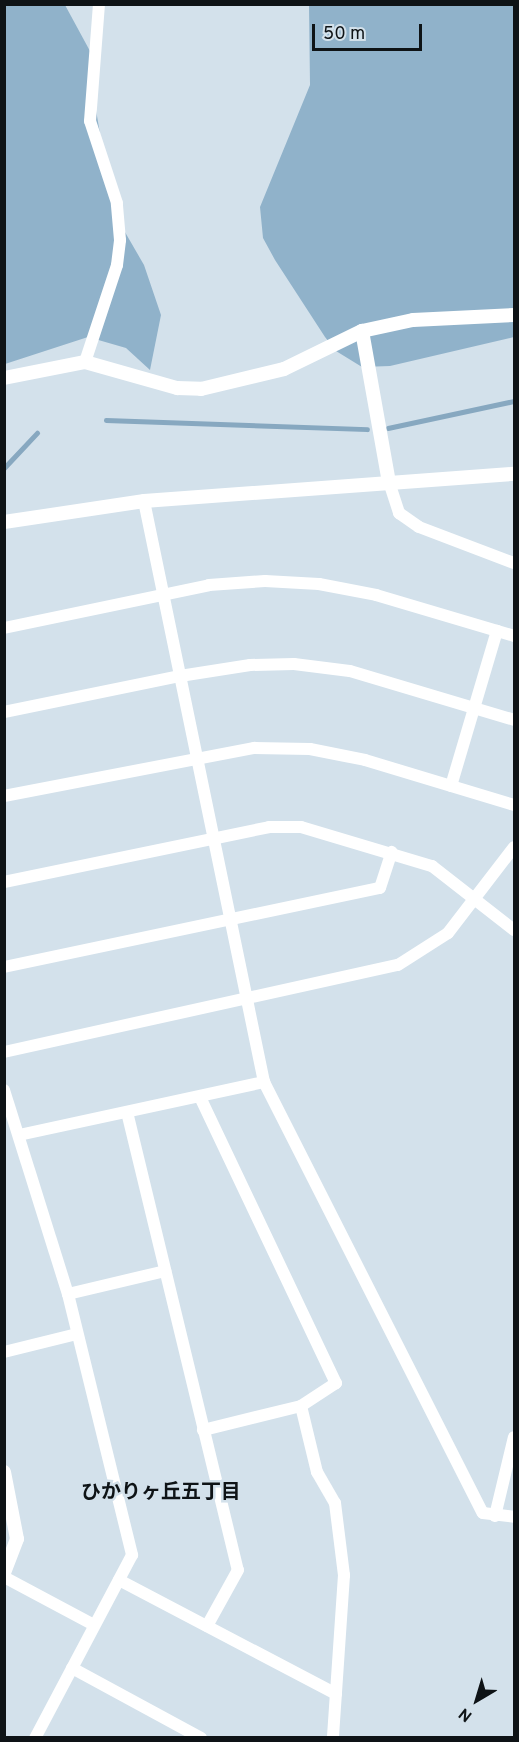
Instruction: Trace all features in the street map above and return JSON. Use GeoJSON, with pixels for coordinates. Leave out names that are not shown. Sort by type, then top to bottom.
{"type":"FeatureCollection","features":[{"type":"Feature","properties":{"kind":"street"},"geometry":{"type":"LineString","coordinates":[[85,362],[117,265],[120,240],[117,203],[90,121],[99,4]]}},
{"type":"Feature","properties":{"kind":"street"},"geometry":{"type":"LineString","coordinates":[[4,378],[85,362],[177,388],[201,389],[284,369],[362,331],[413,320],[514,315]]}},
{"type":"Feature","properties":{"kind":"street"},"geometry":{"type":"LineString","coordinates":[[362,331],[389,482],[399,513],[419,527],[514,563]]}},
{"type":"Feature","properties":{"kind":"street"},"geometry":{"type":"LineString","coordinates":[[4,522],[144,501],[514,474]]}},
{"type":"Feature","properties":{"kind":"street"},"geometry":{"type":"LineString","coordinates":[[144,501],[264,1082],[483,1513],[514,1517]]}},
{"type":"Feature","properties":{"kind":"street"},"geometry":{"type":"LineString","coordinates":[[4,628],[209,585],[319,584],[514,636]]}},
{"type":"Feature","properties":{"kind":"street"},"geometry":{"type":"LineString","coordinates":[[451,786],[497,631]]}},
{"type":"Feature","properties":{"kind":"street"},"geometry":{"type":"LineString","coordinates":[[4,712],[180,676],[250,665],[294,664],[350,671],[514,720]]}},
{"type":"Feature","properties":{"kind":"street"},"geometry":{"type":"LineString","coordinates":[[4,796],[196,757],[254,748],[310,749],[365,760],[514,805]]}},
{"type":"Feature","properties":{"kind":"street"},"geometry":{"type":"LineString","coordinates":[[4,882],[269,827],[301,827],[392,852],[432,866],[514,930]]}},
{"type":"Feature","properties":{"kind":"street"},"geometry":{"type":"LineString","coordinates":[[4,1052],[248,1002],[398,965],[448,933],[514,847]]}},
{"type":"Feature","properties":{"kind":"street"},"geometry":{"type":"LineString","coordinates":[[4,967],[380,888],[392,852]]}},
{"type":"Feature","properties":{"kind":"street"},"geometry":{"type":"LineString","coordinates":[[19,1135],[264,1082]]}},
{"type":"Feature","properties":{"kind":"street"},"geometry":{"type":"LineString","coordinates":[[4,1090],[68,1294],[132,1555],[35,1737]]}},
{"type":"Feature","properties":{"kind":"street"},"geometry":{"type":"LineString","coordinates":[[200,1097],[336,1383],[301,1406],[203,1430]]}},
{"type":"Feature","properties":{"kind":"street"},"geometry":{"type":"LineString","coordinates":[[127,1112],[238,1570],[207,1626]]}},
{"type":"Feature","properties":{"kind":"street"},"geometry":{"type":"LineString","coordinates":[[68,1294],[165,1271]]}},
{"type":"Feature","properties":{"kind":"street"},"geometry":{"type":"LineString","coordinates":[[4,1352],[77,1334]]}},
{"type":"Feature","properties":{"kind":"street"},"geometry":{"type":"LineString","coordinates":[[301,1406],[317,1472],[335,1503],[344,1575],[333,1737]]}},
{"type":"Feature","properties":{"kind":"street"},"geometry":{"type":"LineString","coordinates":[[495,1516],[514,1437]]}},
{"type":"Feature","properties":{"kind":"street"},"geometry":{"type":"LineString","coordinates":[[4,1472],[17,1539],[4,1572]]}},
{"type":"Feature","properties":{"kind":"street"},"geometry":{"type":"LineString","coordinates":[[4,1577],[94,1624]]}},
{"type":"Feature","properties":{"kind":"street"},"geometry":{"type":"LineString","coordinates":[[118,1580],[336,1694]]}},
{"type":"Feature","properties":{"kind":"street"},"geometry":{"type":"LineString","coordinates":[[72,1668],[201,1737]]}},
{"type":"Feature","properties":{"kind":"shaded area"},"geometry":{"type":"Polygon","coordinates":[[[5,5],[65,5],[97,64],[95,104],[109,187],[118,220],[144,265],[161,315],[150,370],[126,348],[88,337],[5,364],[5,5]]]}},
{"type":"Feature","properties":{"kind":"shaded area"},"geometry":{"type":"Polygon","coordinates":[[[309,5],[514,5],[514,337],[390,366],[362,367],[336,351],[275,260],[263,238],[260,207],[310,85],[309,5]]]}},
{"type":"Feature","properties":{"kind":"waterway"},"geometry":{"type":"LineString","coordinates":[[388,428],[514,401]]}},
{"type":"Feature","properties":{"kind":"waterway"},"geometry":{"type":"LineString","coordinates":[[106,420],[367,429]]}},
{"type":"Feature","properties":{"kind":"waterway"},"geometry":{"type":"LineString","coordinates":[[4,468],[37,433]]}},
{"type":"Feature","properties":{"kind":"district","name":"ひかりヶ丘五丁目"},"geometry":{"type":"Point","coordinates":[161,1493]}}]}
